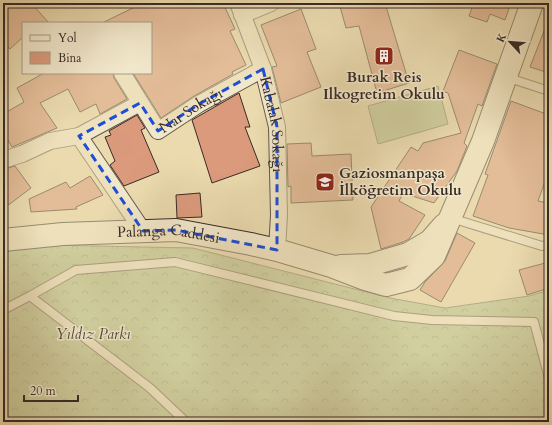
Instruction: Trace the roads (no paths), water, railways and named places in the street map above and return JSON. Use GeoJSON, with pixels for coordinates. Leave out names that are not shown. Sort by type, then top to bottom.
{"type":"FeatureCollection","features":[{"type":"Feature","properties":{"kind":"main road","name":"Palanga Caddesi"},"geometry":{"type":"LineString","coordinates":[[3,240],[63,234],[176,230],[277,250],[331,266],[370,266],[408,254],[430,241],[450,218],[483,141],[532,3]]}},
{"type":"Feature","properties":{"kind":"street"},"geometry":{"type":"LineString","coordinates":[[240,9],[270,3]]}},
{"type":"Feature","properties":{"kind":"street","name":"Kabalak Sokağı"},"geometry":{"type":"LineString","coordinates":[[240,9],[263,69],[277,127],[279,215],[277,250]]}},
{"type":"Feature","properties":{"kind":"street","name":"Nar Sokağı"},"geometry":{"type":"LineString","coordinates":[[123,74],[158,131],[199,104],[263,69]]}},
{"type":"Feature","properties":{"kind":"street"},"geometry":{"type":"LineString","coordinates":[[3,160],[22,154],[50,141],[79,136],[140,103]]}},
{"type":"Feature","properties":{"kind":"street"},"geometry":{"type":"LineString","coordinates":[[79,136],[143,231]]}},
{"type":"Feature","properties":{"kind":"lane"},"geometry":{"type":"LineString","coordinates":[[506,77],[549,91]]}},
{"type":"Feature","properties":{"kind":"lane"},"geometry":{"type":"LineString","coordinates":[[450,218],[542,246],[549,245]]}},
{"type":"Feature","properties":{"kind":"lane"},"geometry":{"type":"LineString","coordinates":[[3,310],[76,270],[175,262],[394,316],[432,320],[534,322],[549,378]]}},
{"type":"Feature","properties":{"kind":"lane"},"geometry":{"type":"LineString","coordinates":[[30,296],[150,388],[186,422]]}},
{"type":"Feature","properties":{"kind":"place","name":"Burak Reis Ilkogretim Okulu"},"geometry":{"type":"Point","coordinates":[384,56]}},
{"type":"Feature","properties":{"kind":"place","name":"Gaziosmanpaşa İlköğretim Okulu"},"geometry":{"type":"Point","coordinates":[325,182]}},
{"type":"Feature","properties":{"kind":"park label","name":"Yıldız Parkı"},"geometry":{"type":"Point","coordinates":[93,334]}}]}
